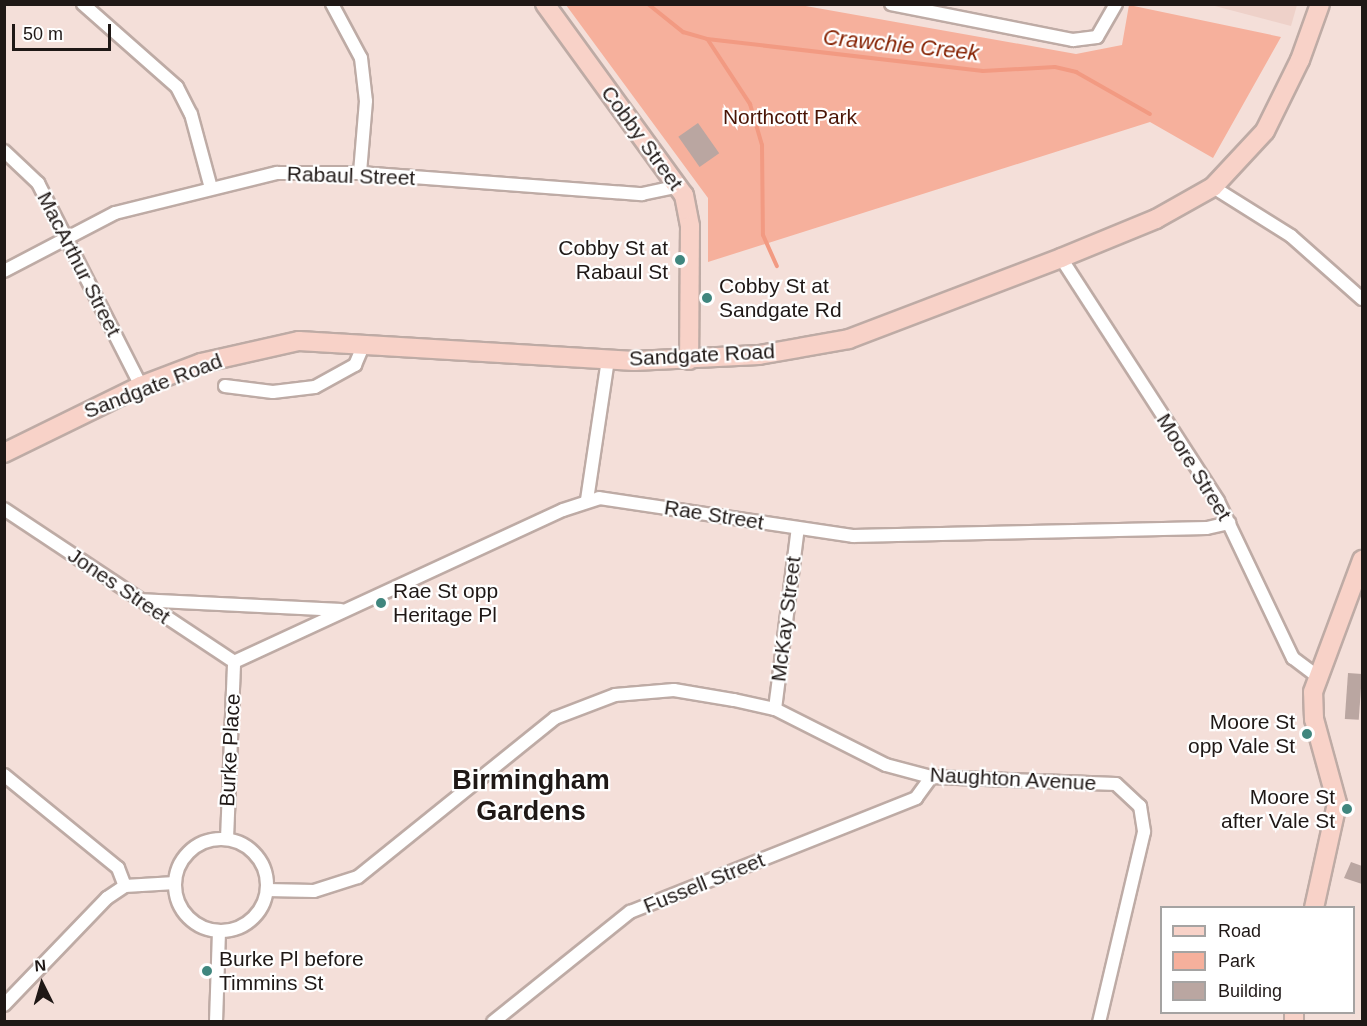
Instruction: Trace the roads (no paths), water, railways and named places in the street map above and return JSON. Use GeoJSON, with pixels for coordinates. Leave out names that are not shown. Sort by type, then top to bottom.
{"type":"FeatureCollection","features":[{"type":"Feature","properties":{"kind":"main road","name":"Cobby Street"},"geometry":{"type":"LineString","coordinates":[[545,4],[679,186],[689,215],[689,360]]}},
{"type":"Feature","properties":{"kind":"main road","name":"Sandgate Road"},"geometry":{"type":"LineString","coordinates":[[4,453],[141,386],[201,363],[299,341],[365,342],[608,359],[689,360],[759,355],[849,339],[1156,219],[1213,186],[1265,131],[1300,60],[1320,4]]}},
{"type":"Feature","properties":{"kind":"main road"},"geometry":{"type":"LineString","coordinates":[[1314,906],[1337,803],[1314,719],[1317,677],[1362,560]]}},
{"type":"Feature","properties":{"kind":"street"},"geometry":{"type":"LineString","coordinates":[[84,4],[177,87],[191,114],[211,188]]}},
{"type":"Feature","properties":{"kind":"street"},"geometry":{"type":"LineString","coordinates":[[332,4],[361,58],[366,101],[360,173]]}},
{"type":"Feature","properties":{"kind":"street"},"geometry":{"type":"LineString","coordinates":[[891,4],[1073,40],[1098,37],[1116,4]]}},
{"type":"Feature","properties":{"kind":"street","name":"MacArthur Street"},"geometry":{"type":"LineString","coordinates":[[4,150],[38,183],[141,386]]}},
{"type":"Feature","properties":{"kind":"street","name":"Rabaul Street"},"geometry":{"type":"LineString","coordinates":[[4,270],[115,213],[277,173],[360,173],[642,194],[679,186]]}},
{"type":"Feature","properties":{"kind":"street"},"geometry":{"type":"LineString","coordinates":[[1213,186],[1291,236],[1362,299]]}},
{"type":"Feature","properties":{"kind":"street","name":"Moore Street"},"geometry":{"type":"LineString","coordinates":[[1061,258],[1229,523],[1293,658],[1317,677]]}},
{"type":"Feature","properties":{"kind":"street"},"geometry":{"type":"LineString","coordinates":[[225,386],[273,392],[315,387],[355,365],[365,342]]}},
{"type":"Feature","properties":{"kind":"street"},"geometry":{"type":"LineString","coordinates":[[587,500],[608,359]]}},
{"type":"Feature","properties":{"kind":"street","name":"Rae Street"},"geometry":{"type":"LineString","coordinates":[[234,662],[587,500],[612,498],[853,536],[1207,528],[1229,523]]}},
{"type":"Feature","properties":{"kind":"street","name":"Jones Street"},"geometry":{"type":"LineString","coordinates":[[4,509],[234,662]]}},
{"type":"Feature","properties":{"kind":"street","name":"McKay Street"},"geometry":{"type":"LineString","coordinates":[[775,709],[798,528]]}},
{"type":"Feature","properties":{"kind":"street"},"geometry":{"type":"LineString","coordinates":[[138,600],[343,610]]}},
{"type":"Feature","properties":{"kind":"street","name":"Burke Place"},"geometry":{"type":"LineString","coordinates":[[227,839],[234,662]]}},
{"type":"Feature","properties":{"kind":"street","name":"Naughton Avenue"},"geometry":{"type":"LineString","coordinates":[[267,890],[314,891],[358,877],[555,718],[615,695],[674,690],[775,709],[886,765],[931,777],[1116,784],[1140,806],[1144,832],[1099,1022]]}},
{"type":"Feature","properties":{"kind":"street"},"geometry":{"type":"LineString","coordinates":[[4,775],[118,868],[125,886]]}},
{"type":"Feature","properties":{"kind":"street","name":"Fussell Street"},"geometry":{"type":"LineString","coordinates":[[493,1022],[630,912],[916,798],[931,777]]}},
{"type":"Feature","properties":{"kind":"street"},"geometry":{"type":"LineString","coordinates":[[227,839],[251,849],[261,860],[267,890],[256,915],[233,929],[219,930],[188,915],[177,897],[175,883],[178,869],[195,846],[227,839]]}},
{"type":"Feature","properties":{"kind":"street"},"geometry":{"type":"LineString","coordinates":[[4,1005],[107,898],[125,886],[175,883]]}},
{"type":"Feature","properties":{"kind":"street"},"geometry":{"type":"LineString","coordinates":[[216,1022],[219,930]]}},
{"type":"Feature","properties":{"kind":"waterway","name":"Crawchie Creek"},"geometry":{"type":"LineString","coordinates":[[648,4],[683,32],[707,39],[983,71],[1055,67],[1076,72],[1150,114]]}},
{"type":"Feature","properties":{"kind":"waterway"},"geometry":{"type":"LineString","coordinates":[[708,40],[750,104],[762,145],[763,235],[777,266]]}},
{"type":"Feature","properties":{"kind":"place","name":"Cobby St at Rabaul St"},"geometry":{"type":"Point","coordinates":[680,260]}},
{"type":"Feature","properties":{"kind":"place","name":"Cobby St at Sandgate Rd"},"geometry":{"type":"Point","coordinates":[707,298]}},
{"type":"Feature","properties":{"kind":"place","name":"Rae St opp Heritage Pl"},"geometry":{"type":"Point","coordinates":[381,603]}},
{"type":"Feature","properties":{"kind":"place","name":"Moore St opp Vale St"},"geometry":{"type":"Point","coordinates":[1307,734]}},
{"type":"Feature","properties":{"kind":"place","name":"Moore St after Vale St"},"geometry":{"type":"Point","coordinates":[1347,809]}},
{"type":"Feature","properties":{"kind":"place","name":"Burke Pl before Timmins St"},"geometry":{"type":"Point","coordinates":[207,971]}},
{"type":"Feature","properties":{"kind":"district","name":"Birmingham Gardens"},"geometry":{"type":"Point","coordinates":[531,796]}},
{"type":"Feature","properties":{"kind":"park label","name":"Northcott Park"},"geometry":{"type":"Point","coordinates":[790,117]}}]}
